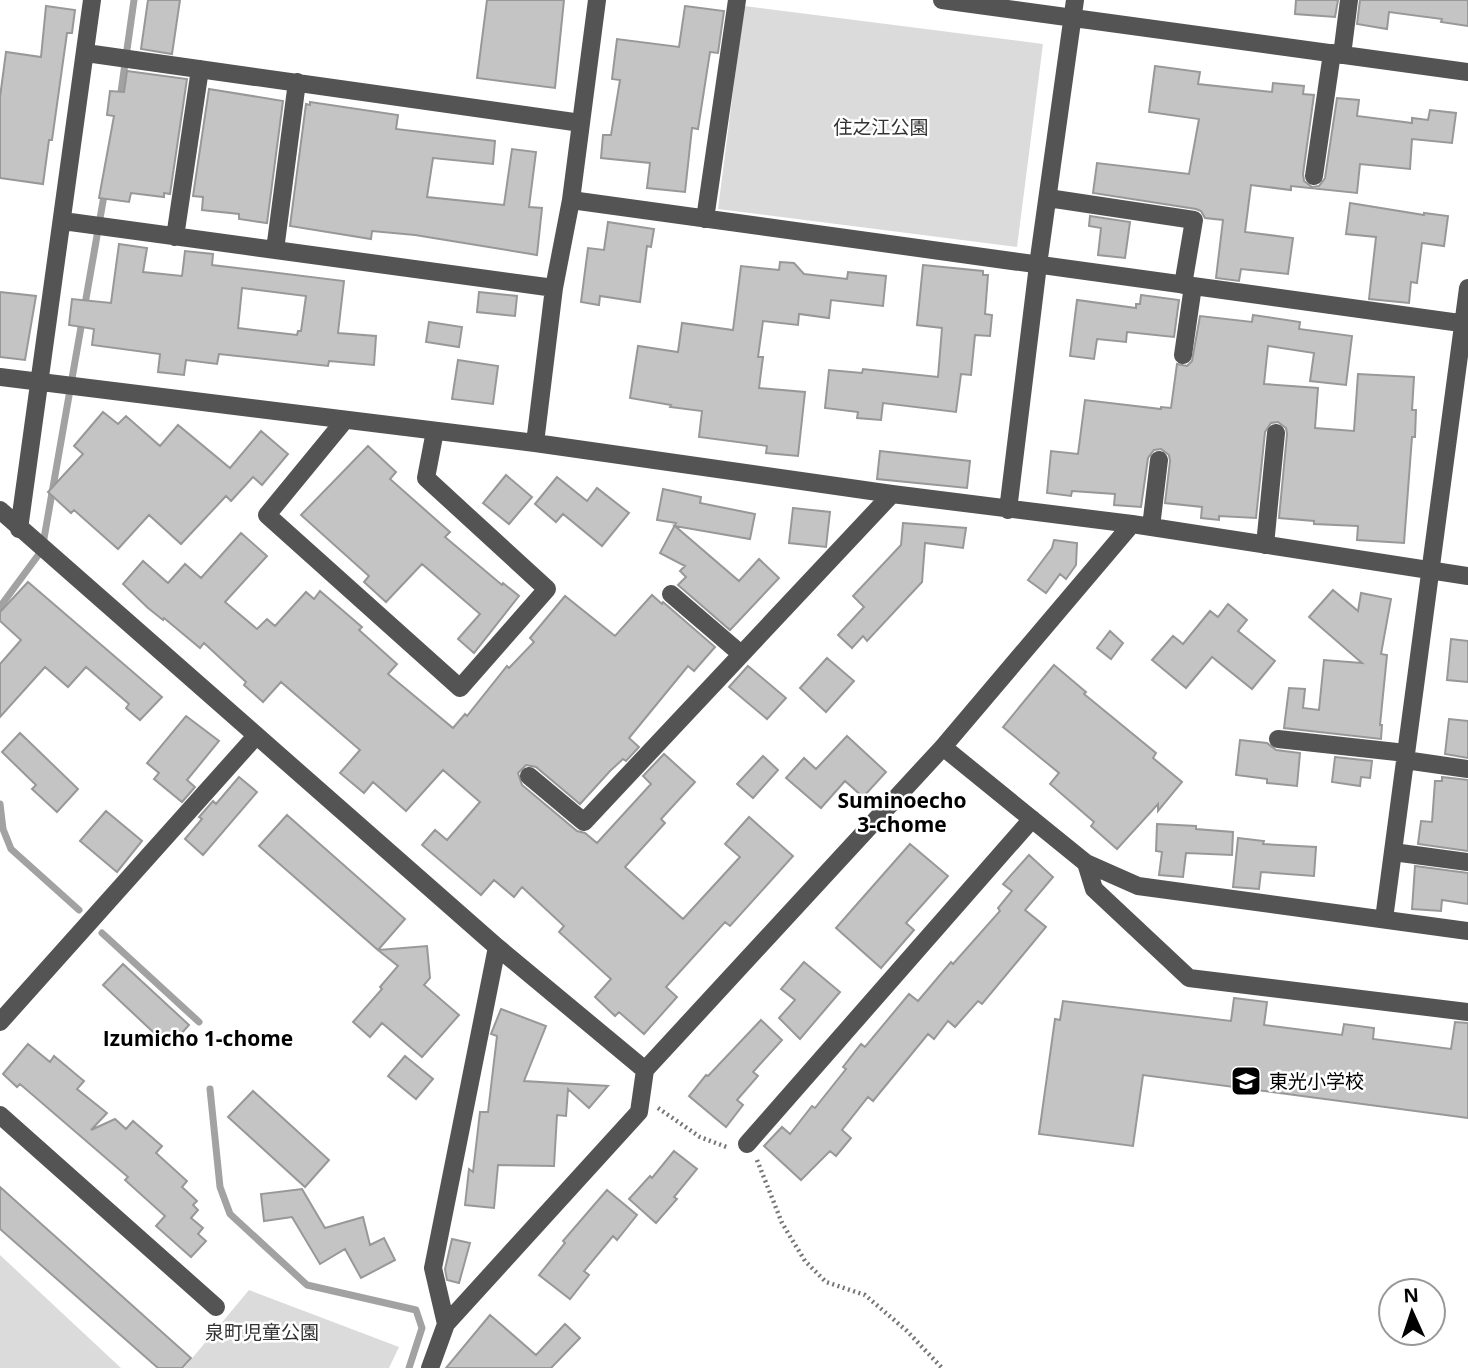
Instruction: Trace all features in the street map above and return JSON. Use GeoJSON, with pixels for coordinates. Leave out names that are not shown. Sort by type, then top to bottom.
{"type":"FeatureCollection","features":[{"type":"Feature","properties":{"kind":"street"},"geometry":{"type":"LineString","coordinates":[[19,529],[92,0]]}},
{"type":"Feature","properties":{"kind":"street"},"geometry":{"type":"LineString","coordinates":[[535,443],[554,288],[571,200],[597,0]]}},
{"type":"Feature","properties":{"kind":"street"},"geometry":{"type":"LineString","coordinates":[[705,219],[737,0]]}},
{"type":"Feature","properties":{"kind":"street"},"geometry":{"type":"LineString","coordinates":[[942,0],[1468,72]]}},
{"type":"Feature","properties":{"kind":"street"},"geometry":{"type":"LineString","coordinates":[[1008,510],[1038,265],[1075,0]]}},
{"type":"Feature","properties":{"kind":"street"},"geometry":{"type":"LineString","coordinates":[[1314,176],[1349,0]]}},
{"type":"Feature","properties":{"kind":"street"},"geometry":{"type":"LineString","coordinates":[[86,53],[581,123]]}},
{"type":"Feature","properties":{"kind":"street"},"geometry":{"type":"LineString","coordinates":[[175,237],[200,69]]}},
{"type":"Feature","properties":{"kind":"street"},"geometry":{"type":"LineString","coordinates":[[275,250],[297,82]]}},
{"type":"Feature","properties":{"kind":"street"},"geometry":{"type":"LineString","coordinates":[[1048,198],[1194,220],[1182,355]]}},
{"type":"Feature","properties":{"kind":"street"},"geometry":{"type":"LineString","coordinates":[[571,200],[1465,323]]}},
{"type":"Feature","properties":{"kind":"street"},"geometry":{"type":"LineString","coordinates":[[63,222],[554,288]]}},
{"type":"Feature","properties":{"kind":"street"},"geometry":{"type":"LineString","coordinates":[[1384,919],[1468,288]]}},
{"type":"Feature","properties":{"kind":"street"},"geometry":{"type":"LineString","coordinates":[[0,377],[535,443],[892,495],[1132,524],[1468,576]]}},
{"type":"Feature","properties":{"kind":"street"},"geometry":{"type":"LineString","coordinates":[[345,420],[267,514],[460,688],[547,590],[426,478],[435,431]]}},
{"type":"Feature","properties":{"kind":"street"},"geometry":{"type":"LineString","coordinates":[[1265,545],[1276,433]]}},
{"type":"Feature","properties":{"kind":"street"},"geometry":{"type":"LineString","coordinates":[[1152,527],[1159,460]]}},
{"type":"Feature","properties":{"kind":"street"},"geometry":{"type":"LineString","coordinates":[[529,776],[583,822],[892,495]]}},
{"type":"Feature","properties":{"kind":"street"},"geometry":{"type":"LineString","coordinates":[[0,510],[498,947],[645,1070]]}},
{"type":"Feature","properties":{"kind":"street"},"geometry":{"type":"LineString","coordinates":[[430,1368],[446,1324],[639,1112],[645,1070],[943,747],[1132,524]]}},
{"type":"Feature","properties":{"kind":"street"},"geometry":{"type":"LineString","coordinates":[[671,594],[741,654]]}},
{"type":"Feature","properties":{"kind":"street"},"geometry":{"type":"LineString","coordinates":[[0,1022],[256,736]]}},
{"type":"Feature","properties":{"kind":"street"},"geometry":{"type":"LineString","coordinates":[[1278,739],[1468,769]]}},
{"type":"Feature","properties":{"kind":"street"},"geometry":{"type":"LineString","coordinates":[[943,747],[1086,863],[1138,886],[1468,931]]}},
{"type":"Feature","properties":{"kind":"street"},"geometry":{"type":"LineString","coordinates":[[747,1144],[1032,819]]}},
{"type":"Feature","properties":{"kind":"street"},"geometry":{"type":"LineString","coordinates":[[1392,852],[1468,862]]}},
{"type":"Feature","properties":{"kind":"street"},"geometry":{"type":"LineString","coordinates":[[1086,863],[1094,889],[1189,978],[1468,1012]]}},
{"type":"Feature","properties":{"kind":"street"},"geometry":{"type":"LineString","coordinates":[[446,1324],[433,1268],[498,947]]}},
{"type":"Feature","properties":{"kind":"street"},"geometry":{"type":"LineString","coordinates":[[0,1115],[216,1307]]}},
{"type":"Feature","properties":{"kind":"path"},"geometry":{"type":"LineString","coordinates":[[642,1091],[658,1108],[700,1137],[728,1148],[747,1144],[760,1165],[782,1223],[805,1261],[826,1282],[865,1295],[907,1331],[942,1368]]}},
{"type":"Feature","properties":{"kind":"green space","name":"住之江公園"},"geometry":{"type":"Polygon","coordinates":[[[744,6],[1043,44],[1017,247],[718,209],[744,6]]]}},
{"type":"Feature","properties":{"kind":"green space"},"geometry":{"type":"Polygon","coordinates":[[[0,1255],[121,1368],[0,1368],[0,1255]]]}},
{"type":"Feature","properties":{"kind":"green space","name":"泉町児童公園"},"geometry":{"type":"Polygon","coordinates":[[[249,1290],[399,1347],[389,1368],[184,1368],[249,1290]]]}},
{"type":"Feature","properties":{"kind":"building"},"geometry":{"type":"Polygon","coordinates":[[[148,0],[180,0],[172,54],[141,49],[148,0]]]}},
{"type":"Feature","properties":{"kind":"building"},"geometry":{"type":"Polygon","coordinates":[[[487,0],[564,0],[555,88],[477,78],[487,0]]]}},
{"type":"Feature","properties":{"kind":"building"},"geometry":{"type":"Polygon","coordinates":[[[1296,0],[1338,0],[1335,17],[1295,14],[1296,0]]]}},
{"type":"Feature","properties":{"kind":"building"},"geometry":{"type":"Polygon","coordinates":[[[1360,0],[1468,0],[1468,26],[1441,22],[1442,19],[1389,12],[1387,29],[1357,24],[1360,0]]]}},
{"type":"Feature","properties":{"kind":"building"},"geometry":{"type":"Polygon","coordinates":[[[46,6],[75,10],[72,33],[67,33],[43,184],[0,178],[0,97],[6,52],[41,57],[46,6]]]}},
{"type":"Feature","properties":{"kind":"building"},"geometry":{"type":"Polygon","coordinates":[[[685,6],[724,11],[718,53],[710,52],[698,129],[692,128],[685,192],[647,188],[650,163],[601,158],[603,135],[611,135],[620,80],[612,79],[617,39],[679,47],[685,6]]]}},
{"type":"Feature","properties":{"kind":"building"},"geometry":{"type":"Polygon","coordinates":[[[1155,66],[1200,72],[1198,84],[1272,92],[1273,83],[1304,86],[1303,94],[1314,95],[1303,174],[1304,181],[1312,187],[1319,186],[1325,178],[1337,98],[1359,100],[1357,116],[1412,123],[1412,118],[1428,120],[1430,110],[1456,113],[1452,143],[1412,139],[1410,169],[1360,164],[1357,193],[1251,185],[1245,232],[1293,238],[1288,274],[1241,269],[1239,281],[1216,278],[1223,220],[1205,218],[1201,211],[1196,209],[1093,193],[1097,163],[1189,174],[1199,119],[1149,112],[1155,66]]]}},
{"type":"Feature","properties":{"kind":"building"},"geometry":{"type":"Polygon","coordinates":[[[127,71],[187,79],[170,194],[164,193],[164,197],[131,193],[129,202],[99,198],[114,116],[107,115],[110,91],[124,92],[127,71]]]}},
{"type":"Feature","properties":{"kind":"building"},"geometry":{"type":"Polygon","coordinates":[[[209,89],[283,101],[267,223],[239,219],[239,214],[202,210],[203,197],[193,196],[209,89]]]}},
{"type":"Feature","properties":{"kind":"building"},"geometry":{"type":"Polygon","coordinates":[[[310,102],[398,115],[396,129],[495,141],[493,164],[433,158],[427,197],[504,205],[512,149],[536,152],[529,207],[542,208],[537,255],[415,235],[372,231],[371,239],[290,226],[306,104],[310,105],[310,102]]]}},
{"type":"Feature","properties":{"kind":"building"},"geometry":{"type":"Polygon","coordinates":[[[1350,203],[1424,215],[1448,216],[1444,246],[1422,243],[1417,283],[1411,282],[1409,303],[1369,299],[1376,237],[1346,234],[1350,203]]]}},
{"type":"Feature","properties":{"kind":"building"},"geometry":{"type":"Polygon","coordinates":[[[1090,216],[1130,222],[1125,258],[1098,255],[1101,228],[1089,226],[1090,216]]]}},
{"type":"Feature","properties":{"kind":"building"},"geometry":{"type":"Polygon","coordinates":[[[608,222],[654,229],[651,247],[647,246],[640,302],[600,296],[599,305],[581,302],[588,248],[604,250],[608,222]]]}},
{"type":"Feature","properties":{"kind":"building"},"geometry":{"type":"Polygon","coordinates":[[[119,244],[147,248],[143,272],[182,276],[185,251],[213,254],[212,265],[344,281],[338,333],[376,336],[374,365],[329,361],[328,366],[219,354],[217,364],[186,360],[184,375],[158,372],[160,354],[92,345],[94,329],[69,325],[72,299],[111,303],[119,244]],[[242,288],[238,328],[297,335],[298,331],[301,331],[306,296],[242,288]]]}},
{"type":"Feature","properties":{"kind":"building"},"geometry":{"type":"Polygon","coordinates":[[[780,262],[794,263],[804,274],[847,279],[848,272],[886,276],[883,306],[831,300],[829,318],[799,314],[798,325],[763,321],[758,357],[763,357],[759,388],[805,392],[798,456],[766,453],[767,446],[699,437],[702,411],[630,398],[638,346],[678,352],[682,323],[733,330],[741,266],[779,270],[780,262]]]}},
{"type":"Feature","properties":{"kind":"building"},"geometry":{"type":"Polygon","coordinates":[[[923,265],[983,271],[983,275],[988,275],[985,314],[992,315],[990,336],[975,335],[971,375],[961,374],[956,412],[883,403],[881,420],[857,418],[858,412],[825,408],[829,370],[862,373],[863,369],[938,377],[942,328],[917,325],[923,265]]]}},
{"type":"Feature","properties":{"kind":"building"},"geometry":{"type":"Polygon","coordinates":[[[0,292],[36,296],[25,360],[0,357],[0,292]]]}},
{"type":"Feature","properties":{"kind":"building"},"geometry":{"type":"Polygon","coordinates":[[[479,292],[517,296],[515,316],[477,312],[479,292]]]}},
{"type":"Feature","properties":{"kind":"building"},"geometry":{"type":"Polygon","coordinates":[[[1141,295],[1179,300],[1174,337],[1127,332],[1126,342],[1097,339],[1094,359],[1070,356],[1077,300],[1136,308],[1136,304],[1140,304],[1141,295]]]}},
{"type":"Feature","properties":{"kind":"building"},"geometry":{"type":"Polygon","coordinates":[[[1253,315],[1300,322],[1299,329],[1352,336],[1346,385],[1310,381],[1314,353],[1268,346],[1264,384],[1318,388],[1315,428],[1354,431],[1358,374],[1414,377],[1412,410],[1416,410],[1415,437],[1412,437],[1404,543],[1357,540],[1358,526],[1314,524],[1314,521],[1279,518],[1287,434],[1286,428],[1278,422],[1271,423],[1265,432],[1256,518],[1201,518],[1202,507],[1165,503],[1170,461],[1169,455],[1161,449],[1154,450],[1148,458],[1141,507],[1114,505],[1115,494],[1072,491],[1071,496],[1047,493],[1051,451],[1078,454],[1085,400],[1171,408],[1177,364],[1187,366],[1192,361],[1200,316],[1252,322],[1253,315]]]}},
{"type":"Feature","properties":{"kind":"building"},"geometry":{"type":"Polygon","coordinates":[[[429,322],[462,327],[459,347],[426,342],[429,322]]]}},
{"type":"Feature","properties":{"kind":"building"},"geometry":{"type":"Polygon","coordinates":[[[458,360],[498,366],[493,404],[452,399],[458,360]]]}},
{"type":"Feature","properties":{"kind":"building"},"geometry":{"type":"Polygon","coordinates":[[[103,412],[118,424],[126,416],[160,446],[178,425],[230,468],[261,431],[288,454],[262,485],[253,477],[231,501],[226,496],[181,544],[149,515],[118,549],[74,510],[71,513],[48,492],[83,454],[74,446],[103,412]]]}},
{"type":"Feature","properties":{"kind":"building"},"geometry":{"type":"Polygon","coordinates":[[[368,446],[396,472],[390,479],[450,532],[445,537],[519,596],[474,653],[458,639],[480,614],[422,564],[386,602],[364,582],[369,576],[301,515],[368,446]]]}},
{"type":"Feature","properties":{"kind":"building"},"geometry":{"type":"Polygon","coordinates":[[[880,451],[970,461],[967,488],[877,479],[880,451]]]}},
{"type":"Feature","properties":{"kind":"building"},"geometry":{"type":"Polygon","coordinates":[[[506,475],[532,497],[509,524],[483,503],[506,475]]]}},
{"type":"Feature","properties":{"kind":"building"},"geometry":{"type":"Polygon","coordinates":[[[557,477],[587,501],[597,488],[629,513],[602,546],[563,514],[556,522],[535,504],[557,477]]]}},
{"type":"Feature","properties":{"kind":"building"},"geometry":{"type":"Polygon","coordinates":[[[663,489],[701,497],[700,503],[755,514],[750,539],[675,526],[739,581],[759,559],[779,578],[730,630],[678,585],[686,577],[680,571],[685,566],[660,553],[676,523],[657,520],[663,489]]]}},
{"type":"Feature","properties":{"kind":"building"},"geometry":{"type":"Polygon","coordinates":[[[793,508],[830,512],[826,547],[789,543],[793,508]]]}},
{"type":"Feature","properties":{"kind":"building"},"geometry":{"type":"Polygon","coordinates":[[[903,523],[966,528],[963,548],[925,543],[922,582],[867,641],[863,636],[852,648],[838,635],[864,607],[853,596],[901,545],[903,523]]]}},
{"type":"Feature","properties":{"kind":"building"},"geometry":{"type":"Polygon","coordinates":[[[241,533],[267,556],[225,602],[257,629],[267,619],[275,626],[306,592],[314,599],[320,591],[362,627],[359,630],[397,664],[388,674],[453,728],[465,714],[467,716],[507,666],[509,668],[534,642],[530,638],[565,596],[615,636],[652,595],[715,647],[694,671],[688,666],[629,738],[639,747],[626,761],[623,759],[610,771],[580,804],[536,767],[526,765],[518,773],[522,785],[577,831],[585,833],[597,843],[651,784],[643,776],[664,754],[695,782],[661,819],[665,823],[625,867],[683,919],[740,857],[725,844],[749,817],[793,856],[730,926],[725,922],[666,987],[677,997],[644,1034],[619,1012],[615,1016],[595,997],[611,979],[559,932],[564,926],[522,887],[514,897],[494,880],[481,895],[422,845],[435,830],[447,840],[480,802],[443,770],[406,811],[373,782],[364,793],[340,773],[360,750],[281,682],[263,702],[244,685],[246,682],[204,643],[200,648],[148,608],[123,584],[143,561],[168,583],[185,564],[201,578],[241,533]]]}},
{"type":"Feature","properties":{"kind":"building"},"geometry":{"type":"Polygon","coordinates":[[[1054,540],[1077,543],[1076,565],[1066,579],[1060,574],[1046,593],[1028,580],[1052,548],[1054,540]]]}},
{"type":"Feature","properties":{"kind":"building"},"geometry":{"type":"Polygon","coordinates":[[[28,582],[162,697],[140,720],[126,708],[129,704],[86,667],[68,687],[45,667],[0,717],[0,664],[21,640],[0,621],[0,612],[28,582]]]}},
{"type":"Feature","properties":{"kind":"building"},"geometry":{"type":"Polygon","coordinates":[[[1333,590],[1358,611],[1361,593],[1391,599],[1381,654],[1387,655],[1381,739],[1284,728],[1289,688],[1305,689],[1303,708],[1319,710],[1324,660],[1362,663],[1309,617],[1333,590]]]}},
{"type":"Feature","properties":{"kind":"building"},"geometry":{"type":"Polygon","coordinates":[[[1228,604],[1247,620],[1238,631],[1275,661],[1252,689],[1212,657],[1186,688],[1152,660],[1173,636],[1183,644],[1210,611],[1218,617],[1228,604]]]}},
{"type":"Feature","properties":{"kind":"building"},"geometry":{"type":"Polygon","coordinates":[[[1110,631],[1123,643],[1111,659],[1097,648],[1110,631]]]}},
{"type":"Feature","properties":{"kind":"building"},"geometry":{"type":"Polygon","coordinates":[[[1451,639],[1468,641],[1468,682],[1447,680],[1451,639]]]}},
{"type":"Feature","properties":{"kind":"building"},"geometry":{"type":"Polygon","coordinates":[[[827,658],[854,681],[826,712],[800,688],[827,658]]]}},
{"type":"Feature","properties":{"kind":"building"},"geometry":{"type":"Polygon","coordinates":[[[1054,665],[1086,692],[1084,694],[1156,753],[1153,758],[1182,782],[1158,811],[1158,804],[1117,849],[1091,826],[1094,822],[1050,784],[1059,773],[1003,727],[1054,665]]]}},
{"type":"Feature","properties":{"kind":"building"},"geometry":{"type":"Polygon","coordinates":[[[748,666],[786,698],[767,719],[729,687],[748,666]]]}},
{"type":"Feature","properties":{"kind":"building"},"geometry":{"type":"Polygon","coordinates":[[[186,716],[219,741],[187,780],[195,787],[182,802],[154,779],[159,773],[147,763],[186,716]]]}},
{"type":"Feature","properties":{"kind":"building"},"geometry":{"type":"Polygon","coordinates":[[[1449,719],[1468,721],[1468,758],[1445,754],[1449,719]]]}},
{"type":"Feature","properties":{"kind":"building"},"geometry":{"type":"Polygon","coordinates":[[[20,733],[78,789],[57,812],[32,789],[36,785],[2,752],[20,733]]]}},
{"type":"Feature","properties":{"kind":"building"},"geometry":{"type":"Polygon","coordinates":[[[847,736],[886,772],[863,797],[845,781],[821,808],[786,778],[804,758],[816,769],[847,736]]]}},
{"type":"Feature","properties":{"kind":"building"},"geometry":{"type":"Polygon","coordinates":[[[1240,740],[1267,743],[1276,750],[1300,753],[1297,786],[1267,783],[1267,779],[1236,775],[1240,740]]]}},
{"type":"Feature","properties":{"kind":"building"},"geometry":{"type":"Polygon","coordinates":[[[763,756],[778,770],[753,798],[737,784],[763,756]]]}},
{"type":"Feature","properties":{"kind":"building"},"geometry":{"type":"Polygon","coordinates":[[[1335,757],[1372,761],[1370,778],[1361,777],[1360,786],[1332,782],[1335,757]]]}},
{"type":"Feature","properties":{"kind":"building"},"geometry":{"type":"Polygon","coordinates":[[[239,777],[257,792],[203,855],[185,839],[202,819],[199,817],[213,801],[216,804],[239,777]]]}},
{"type":"Feature","properties":{"kind":"building"},"geometry":{"type":"Polygon","coordinates":[[[1442,777],[1468,780],[1468,851],[1418,844],[1421,821],[1432,822],[1435,781],[1442,781],[1442,777]]]}},
{"type":"Feature","properties":{"kind":"building"},"geometry":{"type":"Polygon","coordinates":[[[106,811],[142,841],[117,872],[80,841],[106,811]]]}},
{"type":"Feature","properties":{"kind":"building"},"geometry":{"type":"Polygon","coordinates":[[[287,815],[405,919],[378,950],[259,846],[287,815]]]}},
{"type":"Feature","properties":{"kind":"building"},"geometry":{"type":"Polygon","coordinates":[[[1157,824],[1233,832],[1232,855],[1186,853],[1183,877],[1159,875],[1162,852],[1156,851],[1157,824]]]}},
{"type":"Feature","properties":{"kind":"building"},"geometry":{"type":"Polygon","coordinates":[[[1238,838],[1264,841],[1263,844],[1316,847],[1314,876],[1261,872],[1259,889],[1233,887],[1238,838]]]}},
{"type":"Feature","properties":{"kind":"building"},"geometry":{"type":"Polygon","coordinates":[[[910,844],[948,876],[906,923],[914,930],[881,968],[836,928],[910,844]]]}},
{"type":"Feature","properties":{"kind":"building"},"geometry":{"type":"Polygon","coordinates":[[[1029,855],[1053,877],[1025,910],[1046,927],[982,1004],[978,1001],[955,1027],[948,1021],[934,1039],[928,1034],[873,1101],[868,1097],[842,1130],[851,1138],[836,1156],[830,1151],[801,1180],[764,1146],[782,1127],[790,1134],[846,1069],[843,1067],[861,1044],[865,1047],[909,994],[918,1001],[951,962],[953,964],[1000,911],[998,908],[1012,891],[1003,884],[1029,855]]]}},
{"type":"Feature","properties":{"kind":"building"},"geometry":{"type":"Polygon","coordinates":[[[1415,866],[1468,873],[1468,904],[1442,900],[1441,911],[1412,909],[1415,866]]]}},
{"type":"Feature","properties":{"kind":"building"},"geometry":{"type":"Polygon","coordinates":[[[427,946],[430,978],[424,985],[459,1015],[422,1057],[382,1023],[370,1037],[353,1022],[398,966],[378,950],[427,946]]]}},
{"type":"Feature","properties":{"kind":"building"},"geometry":{"type":"Polygon","coordinates":[[[804,962],[840,992],[800,1039],[779,1018],[795,1000],[781,989],[804,962]]]}},
{"type":"Feature","properties":{"kind":"building"},"geometry":{"type":"Polygon","coordinates":[[[123,964],[189,1025],[169,1047],[103,985],[123,964]]]}},
{"type":"Feature","properties":{"kind":"building"},"geometry":{"type":"Polygon","coordinates":[[[1234,998],[1267,1002],[1264,1025],[1342,1035],[1344,1024],[1374,1028],[1373,1039],[1451,1049],[1455,1022],[1468,1023],[1468,1118],[1143,1075],[1133,1146],[1039,1134],[1055,1019],[1060,1020],[1063,1001],[1231,1021],[1234,998]]]}},
{"type":"Feature","properties":{"kind":"building"},"geometry":{"type":"Polygon","coordinates":[[[501,1009],[546,1026],[524,1081],[608,1086],[589,1108],[568,1089],[566,1116],[557,1115],[554,1166],[498,1165],[494,1208],[465,1205],[469,1169],[473,1172],[480,1112],[488,1112],[497,1036],[491,1034],[501,1009]]]}},
{"type":"Feature","properties":{"kind":"building"},"geometry":{"type":"Polygon","coordinates":[[[761,1020],[782,1040],[753,1072],[758,1076],[737,1100],[743,1105],[726,1127],[689,1096],[706,1075],[708,1076],[761,1020]]]}},
{"type":"Feature","properties":{"kind":"building"},"geometry":{"type":"Polygon","coordinates":[[[28,1044],[50,1062],[54,1056],[84,1081],[77,1089],[107,1113],[91,1130],[115,1119],[126,1129],[133,1121],[162,1146],[156,1153],[187,1181],[182,1187],[197,1201],[193,1205],[198,1210],[191,1218],[203,1228],[198,1234],[206,1241],[191,1257],[156,1226],[165,1216],[125,1180],[128,1177],[20,1084],[17,1087],[3,1074],[28,1044]]]}},
{"type":"Feature","properties":{"kind":"building"},"geometry":{"type":"Polygon","coordinates":[[[405,1056],[433,1079],[416,1099],[388,1076],[405,1056]]]}},
{"type":"Feature","properties":{"kind":"building"},"geometry":{"type":"Polygon","coordinates":[[[253,1091],[329,1160],[305,1187],[228,1117],[253,1091]]]}},
{"type":"Feature","properties":{"kind":"building"},"geometry":{"type":"Polygon","coordinates":[[[674,1151],[697,1169],[674,1197],[677,1199],[656,1223],[629,1199],[650,1176],[652,1178],[674,1151]]]}},
{"type":"Feature","properties":{"kind":"building"},"geometry":{"type":"Polygon","coordinates":[[[0,1187],[191,1358],[182,1368],[158,1368],[0,1229],[0,1187]]]}},
{"type":"Feature","properties":{"kind":"building"},"geometry":{"type":"Polygon","coordinates":[[[302,1189],[325,1228],[363,1217],[370,1245],[384,1238],[395,1260],[361,1278],[345,1249],[320,1264],[292,1217],[264,1221],[261,1194],[302,1189]]]}},
{"type":"Feature","properties":{"kind":"building"},"geometry":{"type":"Polygon","coordinates":[[[607,1190],[637,1215],[617,1240],[613,1236],[584,1271],[589,1275],[570,1299],[539,1275],[565,1243],[563,1241],[607,1190]]]}},
{"type":"Feature","properties":{"kind":"building"},"geometry":{"type":"Polygon","coordinates":[[[452,1239],[470,1243],[459,1283],[447,1280],[445,1269],[452,1239]]]}},
{"type":"Feature","properties":{"kind":"building"},"geometry":{"type":"Polygon","coordinates":[[[490,1315],[536,1355],[565,1324],[580,1338],[551,1368],[446,1368],[490,1315]]]}},
{"type":"Feature","properties":{"kind":"waterway"},"geometry":{"type":"LineString","coordinates":[[120,99],[134,0]]}},
{"type":"Feature","properties":{"kind":"waterway"},"geometry":{"type":"LineString","coordinates":[[0,607],[42,550],[105,190]]}},
{"type":"Feature","properties":{"kind":"waterway"},"geometry":{"type":"LineString","coordinates":[[0,804],[3,829],[11,849],[79,910]]}},
{"type":"Feature","properties":{"kind":"waterway"},"geometry":{"type":"LineString","coordinates":[[102,933],[199,1022]]}},
{"type":"Feature","properties":{"kind":"waterway"},"geometry":{"type":"LineString","coordinates":[[210,1089],[220,1187],[230,1214],[307,1285],[416,1310],[422,1328],[409,1368]]}},
{"type":"Feature","properties":{"kind":"place","name":"東光小学校"},"geometry":{"type":"Point","coordinates":[1246,1081]}},
{"type":"Feature","properties":{"kind":"district","name":"Suminoecho 3-chome"},"geometry":{"type":"Point","coordinates":[902,813]}},
{"type":"Feature","properties":{"kind":"district","name":"Izumicho 1-chome"},"geometry":{"type":"Point","coordinates":[198,1039]}}]}
